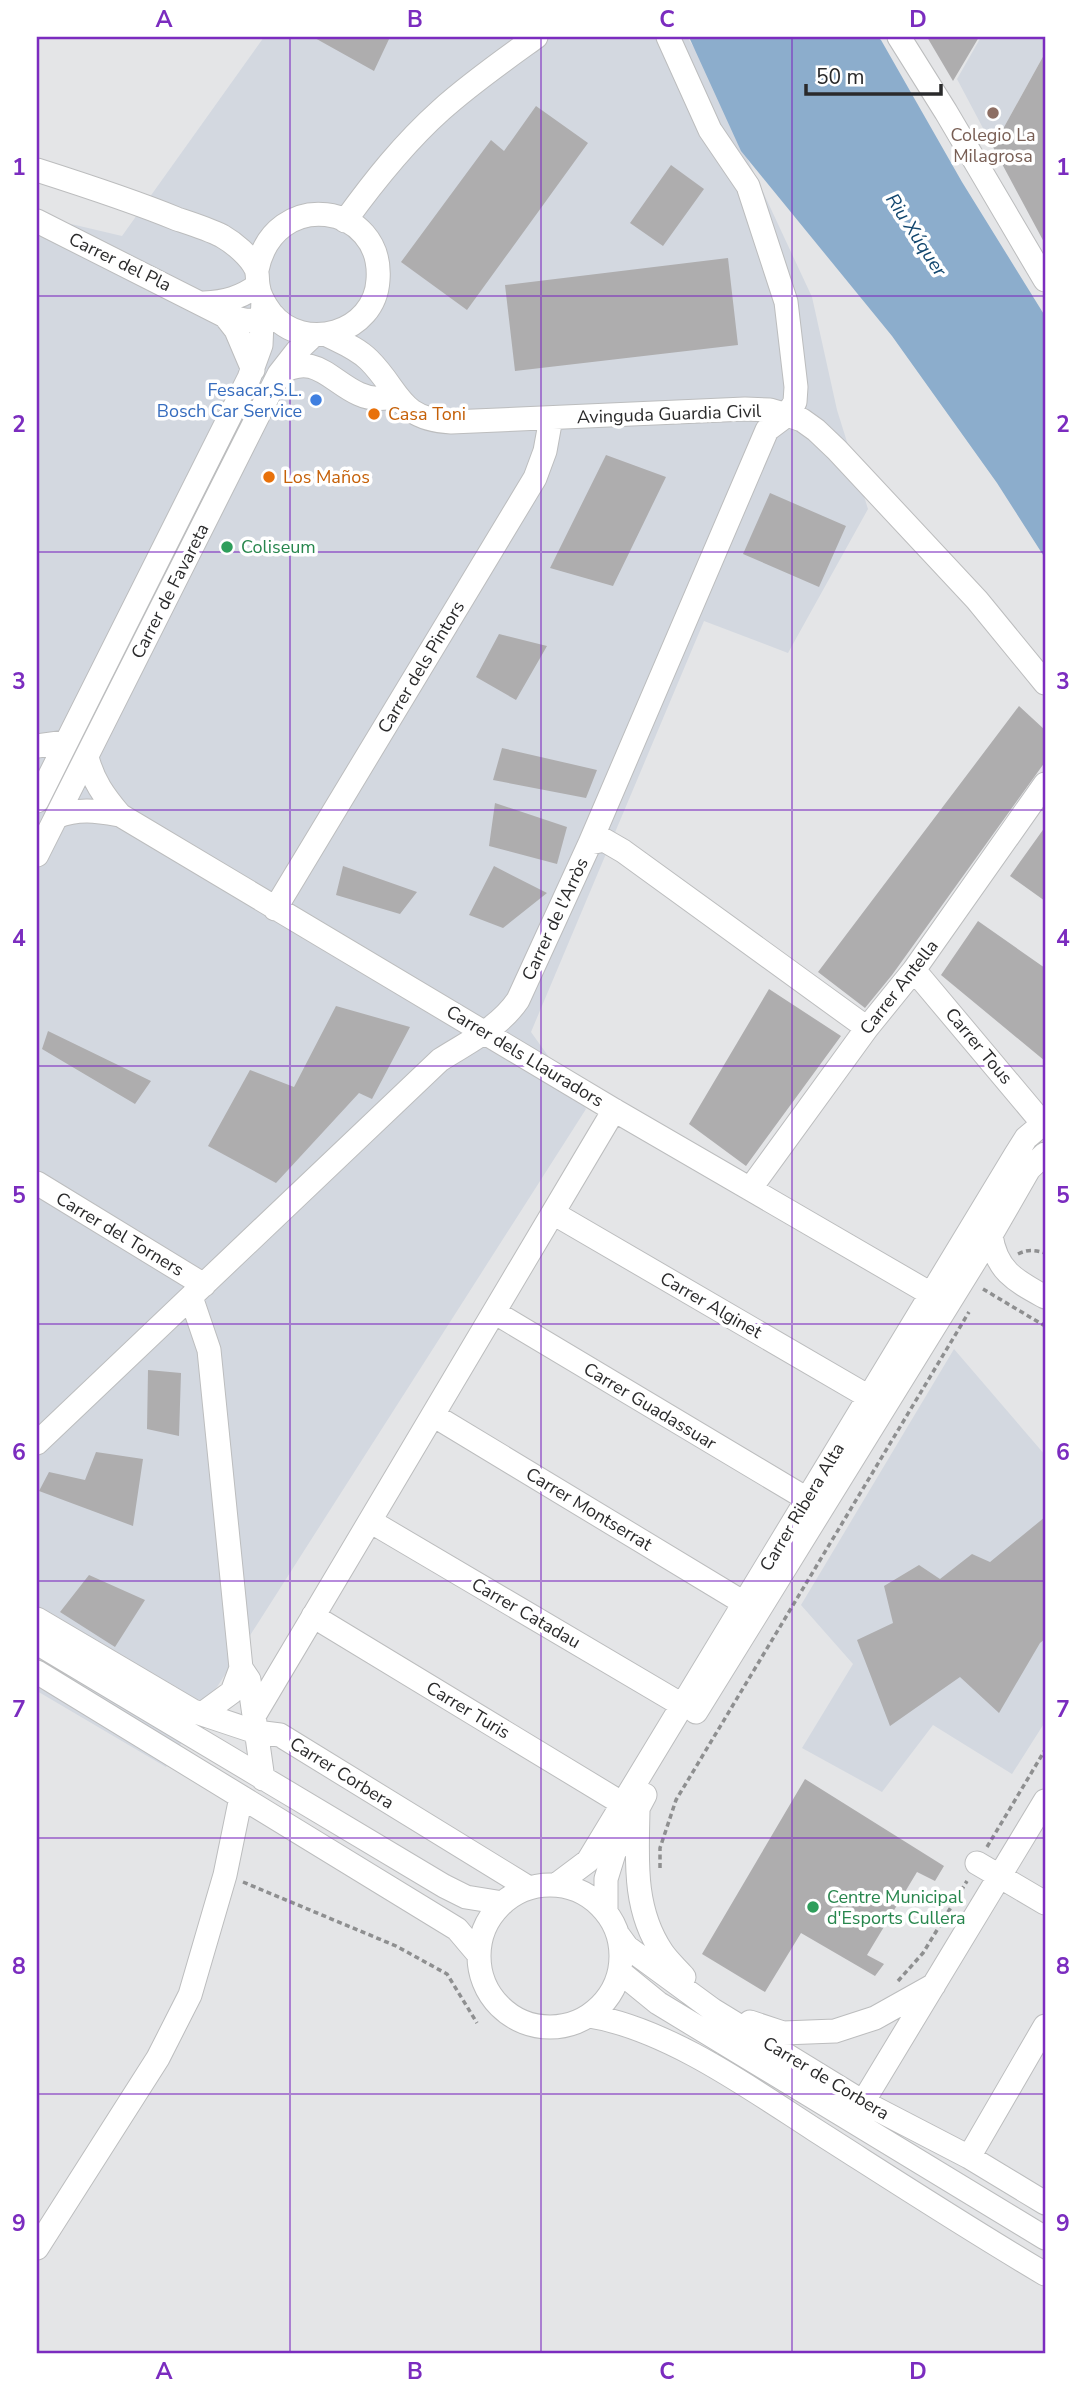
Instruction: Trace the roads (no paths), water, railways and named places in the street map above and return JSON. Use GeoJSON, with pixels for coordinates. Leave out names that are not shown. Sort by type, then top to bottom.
{"type":"FeatureCollection","features":[{"type":"Feature","properties":{"kind":"street"},"geometry":{"type":"LineString","coordinates":[[345,221],[398,152],[440,111],[471,84],[536,37]]}},
{"type":"Feature","properties":{"kind":"street"},"geometry":{"type":"LineString","coordinates":[[668,37],[710,130],[748,186],[786,302],[796,387],[795,402],[788,415]]}},
{"type":"Feature","properties":{"kind":"street"},"geometry":{"type":"LineString","coordinates":[[899,37],[1045,280]]}},
{"type":"Feature","properties":{"kind":"street"},"geometry":{"type":"LineString","coordinates":[[37,170],[138,203],[222,236],[247,257],[260,294],[271,314],[284,325],[298,332],[320,335],[358,351],[370,361]]}},
{"type":"Feature","properties":{"kind":"street"},"geometry":{"type":"LineString","coordinates":[[222,236],[276,230],[299,217],[312,214],[326,214],[345,221],[362,233],[371,244],[377,262],[378,281],[374,299],[353,324],[320,335]]}},
{"type":"Feature","properties":{"kind":"street","name":"Carrer del Pla"},"geometry":{"type":"LineString","coordinates":[[37,221],[204,303],[225,316],[236,330],[253,370]]}},
{"type":"Feature","properties":{"kind":"street"},"geometry":{"type":"LineString","coordinates":[[260,294],[260,256],[276,230]]}},
{"type":"Feature","properties":{"kind":"street"},"geometry":{"type":"LineString","coordinates":[[204,303],[260,294]]}},
{"type":"Feature","properties":{"kind":"street","name":"Carrer del Pla"},"geometry":{"type":"LineString","coordinates":[[225,316],[260,294]]}},
{"type":"Feature","properties":{"kind":"street","name":"Carrer de Favareta"},"geometry":{"type":"LineString","coordinates":[[37,801],[253,370],[261,345],[260,294]]}},
{"type":"Feature","properties":{"kind":"street"},"geometry":{"type":"LineString","coordinates":[[363,315],[370,361]]}},
{"type":"Feature","properties":{"kind":"street","name":"Carrer de Favareta"},"geometry":{"type":"LineString","coordinates":[[37,855],[279,374],[297,351],[320,335]]}},
{"type":"Feature","properties":{"kind":"street","name":"Avinguda Guardia Civil"},"geometry":{"type":"LineString","coordinates":[[370,361],[397,397],[418,416],[431,421],[745,409],[770,410],[802,420],[837,450],[977,600],[1045,683]]}},
{"type":"Feature","properties":{"kind":"street"},"geometry":{"type":"LineString","coordinates":[[279,374],[290,366],[317,368],[361,395],[381,400],[397,397]]}},
{"type":"Feature","properties":{"kind":"street","name":"Carrer de l'Arròs"},"geometry":{"type":"LineString","coordinates":[[37,1443],[440,1060],[499,1023],[518,1000],[590,843],[767,430],[788,415]]}},
{"type":"Feature","properties":{"kind":"street","name":"Carrer dels Pintors"},"geometry":{"type":"LineString","coordinates":[[275,909],[535,478],[545,452],[551,418]]}},
{"type":"Feature","properties":{"kind":"street"},"geometry":{"type":"LineString","coordinates":[[37,746],[66,743]]}},
{"type":"Feature","properties":{"kind":"street","name":"Carrer dels Llauradors"},"geometry":{"type":"LineString","coordinates":[[86,757],[99,790],[120,815],[614,1110],[931,1294]]}},
{"type":"Feature","properties":{"kind":"street","name":"Carrer Antella"},"geometry":{"type":"LineString","coordinates":[[750,1189],[867,1028],[914,970],[1045,784]]}},
{"type":"Feature","properties":{"kind":"street","name":"Carrer dels Llauradors"},"geometry":{"type":"LineString","coordinates":[[56,817],[71,811],[88,810],[120,815]]}},
{"type":"Feature","properties":{"kind":"street"},"geometry":{"type":"LineString","coordinates":[[590,843],[604,840],[623,851],[867,1028]]}},
{"type":"Feature","properties":{"kind":"street","name":"Carrer Tous"},"geometry":{"type":"LineString","coordinates":[[914,970],[1045,1124]]}},
{"type":"Feature","properties":{"kind":"street"},"geometry":{"type":"LineString","coordinates":[[255,1724],[313,1616],[614,1110]]}},
{"type":"Feature","properties":{"kind":"street","name":"Carrer Ribera Alta"},"geometry":{"type":"LineString","coordinates":[[607,1912],[606,1879],[631,1805],[682,1705],[1016,1154],[1026,1138],[1045,1124]]}},
{"type":"Feature","properties":{"kind":"street","name":"Carrer Ribera Alta"},"geometry":{"type":"LineString","coordinates":[[555,1885],[588,1861],[631,1805],[991,1235],[1029,1169],[1045,1154]]}},
{"type":"Feature","properties":{"kind":"street","name":"Carrer del Torners"},"geometry":{"type":"LineString","coordinates":[[37,1183],[198,1291]]}},
{"type":"Feature","properties":{"kind":"street","name":"Carrer Alginet"},"geometry":{"type":"LineString","coordinates":[[553,1213],[869,1397]]}},
{"type":"Feature","properties":{"kind":"street"},"geometry":{"type":"LineString","coordinates":[[991,1235],[993,1252],[1009,1275],[1045,1297]]}},
{"type":"Feature","properties":{"kind":"street"},"geometry":{"type":"LineString","coordinates":[[198,1291],[209,1350],[242,1668],[248,1680],[263,1779]]}},
{"type":"Feature","properties":{"kind":"street","name":"Carrer Guadassuar"},"geometry":{"type":"LineString","coordinates":[[494,1312],[807,1499]]}},
{"type":"Feature","properties":{"kind":"street","name":"Carrer Montserrat"},"geometry":{"type":"LineString","coordinates":[[433,1415],[744,1603]]}},
{"type":"Feature","properties":{"kind":"street","name":"Carrer Catadau"},"geometry":{"type":"LineString","coordinates":[[370,1521],[682,1705]]}},
{"type":"Feature","properties":{"kind":"street","name":"Carrer Turis"},"geometry":{"type":"LineString","coordinates":[[313,1616],[631,1805]]}},
{"type":"Feature","properties":{"kind":"street","name":"Carrer Corbera"},"geometry":{"type":"LineString","coordinates":[[37,1619],[193,1711],[255,1724],[280,1735],[529,1888]]}},
{"type":"Feature","properties":{"kind":"street"},"geometry":{"type":"LineString","coordinates":[[37,1643],[444,1886],[466,1896],[503,1903]]}},
{"type":"Feature","properties":{"kind":"street"},"geometry":{"type":"LineString","coordinates":[[202,1714],[232,1692],[242,1668]]}},
{"type":"Feature","properties":{"kind":"street"},"geometry":{"type":"LineString","coordinates":[[37,1672],[457,1928],[478,1955]]}},
{"type":"Feature","properties":{"kind":"street"},"geometry":{"type":"LineString","coordinates":[[37,2248],[158,2058],[190,1995],[225,1875],[241,1797]]}},
{"type":"Feature","properties":{"kind":"street"},"geometry":{"type":"LineString","coordinates":[[863,2102],[1045,1801]]}},
{"type":"Feature","properties":{"kind":"street","name":"Carrer Ribera Alta"},"geometry":{"type":"LineString","coordinates":[[631,1805],[637,1878],[647,1921],[662,1952],[713,2010]]}},
{"type":"Feature","properties":{"kind":"street"},"geometry":{"type":"LineString","coordinates":[[977,1863],[1045,1903]]}},
{"type":"Feature","properties":{"kind":"street"},"geometry":{"type":"LineString","coordinates":[[555,1885],[575,1889],[607,1912],[619,1936],[620,1972],[614,1989],[603,2004],[589,2016],[569,2025],[547,2028],[525,2024],[506,2013],[491,1997],[481,1977],[478,1955],[490,1917],[503,1903],[529,1888],[555,1885]]}},
{"type":"Feature","properties":{"kind":"street","name":"Carrer de Corbera"},"geometry":{"type":"LineString","coordinates":[[619,1936],[627,1947],[713,2010],[863,2102],[969,2157],[1045,2203]]}},
{"type":"Feature","properties":{"kind":"street"},"geometry":{"type":"LineString","coordinates":[[620,1972],[658,2003],[1045,2238]]}},
{"type":"Feature","properties":{"kind":"street"},"geometry":{"type":"LineString","coordinates":[[713,2010],[783,2033],[835,2031],[875,2018],[934,1985]]}},
{"type":"Feature","properties":{"kind":"street"},"geometry":{"type":"LineString","coordinates":[[589,2016],[612,2020],[643,2031],[723,2071],[977,2234],[1045,2274]]}},
{"type":"Feature","properties":{"kind":"street"},"geometry":{"type":"LineString","coordinates":[[969,2157],[1045,2026]]}},
{"type":"Feature","properties":{"kind":"water","name":"Riu Xúquer"},"geometry":{"type":"Polygon","coordinates":[[[689,37],[878,37],[881,40],[962,182],[1045,316],[1045,558],[997,483],[892,336],[741,151],[689,37]]]}},
{"type":"Feature","properties":{"kind":"place","name":"Colegio La Milagrosa"},"geometry":{"type":"Point","coordinates":[993,113]}},
{"type":"Feature","properties":{"kind":"place","name":"Fesacar,S.L. Bosch Car Service"},"geometry":{"type":"Point","coordinates":[316,400]}},
{"type":"Feature","properties":{"kind":"place","name":"Casa Toni"},"geometry":{"type":"Point","coordinates":[374,414]}},
{"type":"Feature","properties":{"kind":"place","name":"Los Maños"},"geometry":{"type":"Point","coordinates":[269,477]}},
{"type":"Feature","properties":{"kind":"place","name":"Coliseum"},"geometry":{"type":"Point","coordinates":[227,547]}},
{"type":"Feature","properties":{"kind":"place","name":"Centre Municipal d'Esports Cullera"},"geometry":{"type":"Point","coordinates":[813,1907]}}]}
